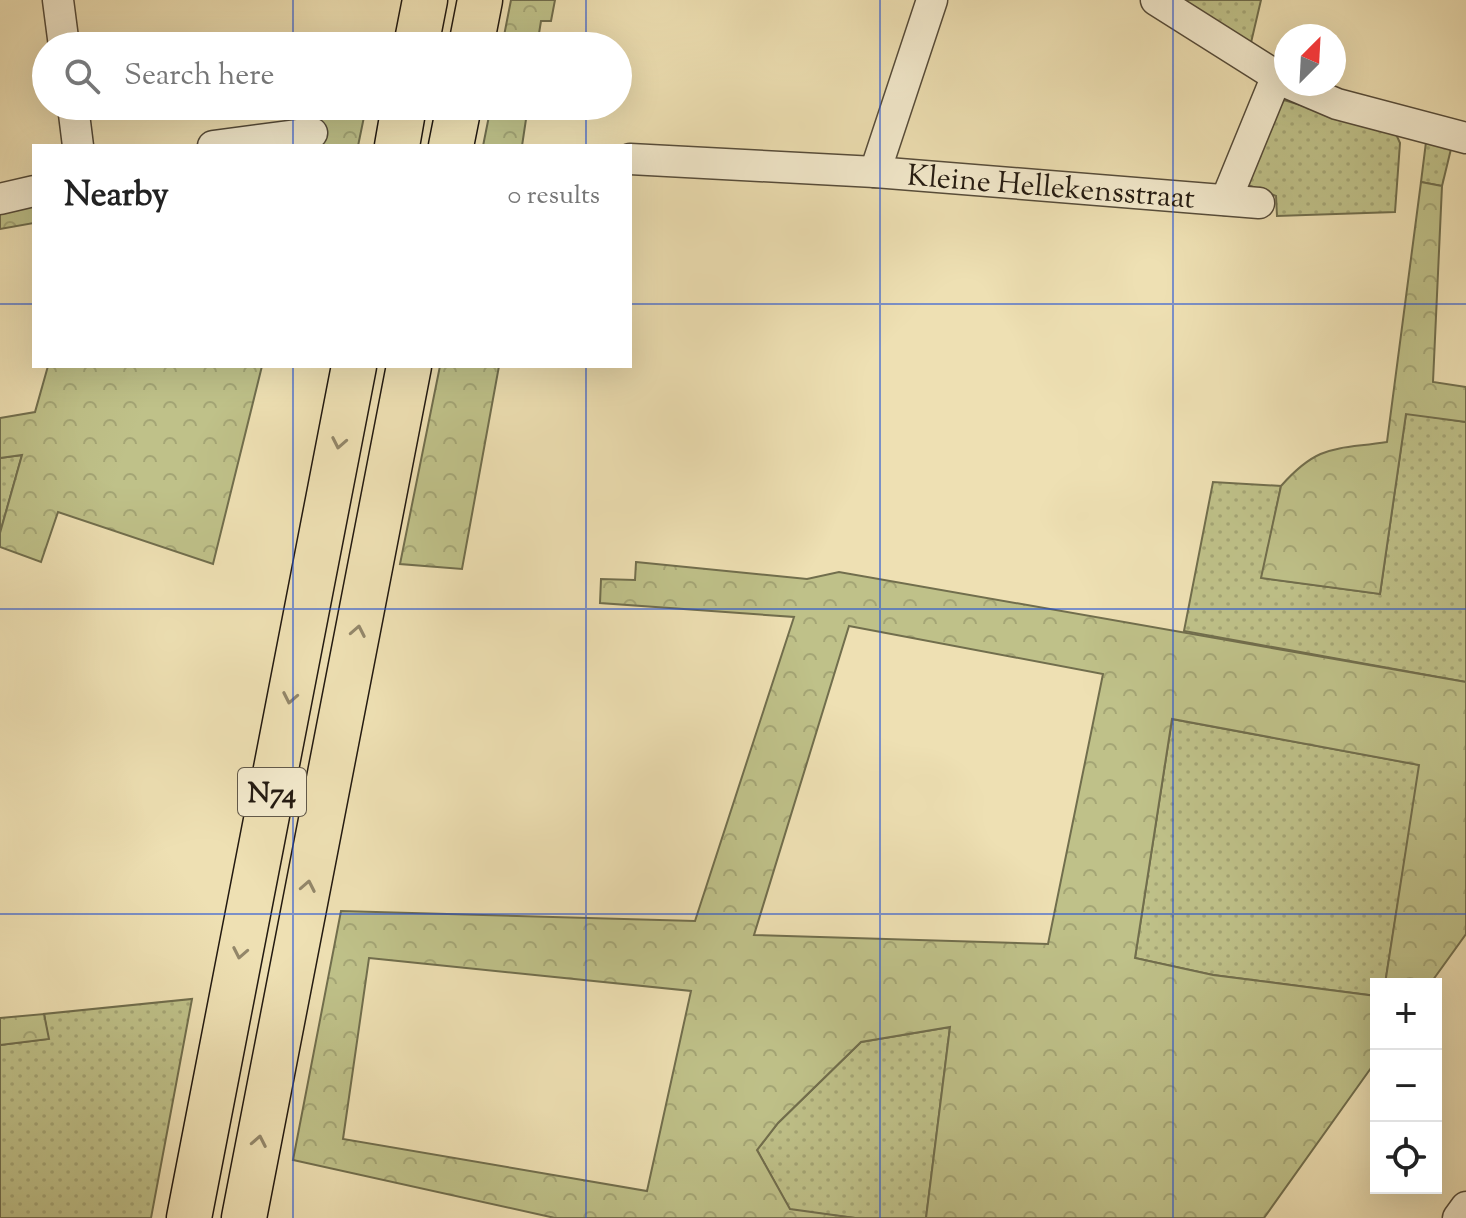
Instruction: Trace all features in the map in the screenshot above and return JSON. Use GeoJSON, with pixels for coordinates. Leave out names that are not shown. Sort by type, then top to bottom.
{"type":"FeatureCollection","features":[{"type":"Feature","properties":{"kind":"highway"},"geometry":{"type":"LineString","coordinates":[[419,32],[425,0]]}},
{"type":"Feature","properties":{"kind":"highway"},"geometry":{"type":"LineString","coordinates":[[474,32],[480,0]]}},
{"type":"Feature","properties":{"kind":"highway"},"geometry":{"type":"LineString","coordinates":[[397,144],[402,120]]}},
{"type":"Feature","properties":{"kind":"highway"},"geometry":{"type":"LineString","coordinates":[[451,144],[456,120]]}},
{"type":"Feature","properties":{"kind":"highway","name":"N74"},"geometry":{"type":"LineString","coordinates":[[189,1218],[354,368]]}},
{"type":"Feature","properties":{"kind":"highway","name":"N74"},"geometry":{"type":"LineString","coordinates":[[244,1218],[409,368]]}},
{"type":"Feature","properties":{"kind":"street"},"geometry":{"type":"LineString","coordinates":[[58,0],[62,32]]}},
{"type":"Feature","properties":{"kind":"street","name":"Kleine Hellekensstraat"},"geometry":{"type":"LineString","coordinates":[[875,172],[932,0]]}},
{"type":"Feature","properties":{"kind":"street"},"geometry":{"type":"LineString","coordinates":[[1156,0],[1274,75]]}},
{"type":"Feature","properties":{"kind":"street","name":"Kleine Hellekensstraat"},"geometry":{"type":"LineString","coordinates":[[1226,200],[1277,96]]}},
{"type":"Feature","properties":{"kind":"street"},"geometry":{"type":"LineString","coordinates":[[1319,96],[1337,104],[1466,138]]}},
{"type":"Feature","properties":{"kind":"street"},"geometry":{"type":"LineString","coordinates":[[75,120],[78,144]]}},
{"type":"Feature","properties":{"kind":"street"},"geometry":{"type":"LineString","coordinates":[[228,144],[312,133]]}},
{"type":"Feature","properties":{"kind":"street","name":"Kleine Hellekensstraat"},"geometry":{"type":"LineString","coordinates":[[632,159],[875,172],[1259,203]]}},
{"type":"Feature","properties":{"kind":"street"},"geometry":{"type":"LineString","coordinates":[[0,199],[32,191]]}},
{"type":"Feature","properties":{"kind":"street"},"geometry":{"type":"LineString","coordinates":[[1458,1218],[1466,1207]]}},
{"type":"Feature","properties":{"kind":"green space"},"geometry":{"type":"Polygon","coordinates":[[[511,0],[555,0],[551,21],[541,21],[539,32],[505,32],[511,0]]]}},
{"type":"Feature","properties":{"kind":"green space"},"geometry":{"type":"Polygon","coordinates":[[[1178,0],[1261,0],[1250,47],[1178,0]]]}},
{"type":"Feature","properties":{"kind":"green space"},"geometry":{"type":"Polygon","coordinates":[[[1284,100],[1396,134],[1400,143],[1395,212],[1277,216],[1276,196],[1248,185],[1276,103],[1284,100]]]}},
{"type":"Feature","properties":{"kind":"green space"},"geometry":{"type":"Polygon","coordinates":[[[319,120],[363,120],[358,144],[313,144],[319,120]]]}},
{"type":"Feature","properties":{"kind":"green space"},"geometry":{"type":"Polygon","coordinates":[[[488,120],[526,120],[522,144],[483,144],[488,120]]]}},
{"type":"Feature","properties":{"kind":"green space"},"geometry":{"type":"Polygon","coordinates":[[[1426,142],[1451,149],[1442,186],[1421,182],[1426,142]]]}},
{"type":"Feature","properties":{"kind":"green space"},"geometry":{"type":"Polygon","coordinates":[[[1421,182],[1442,186],[1433,382],[1466,387],[1466,422],[1406,414],[1380,594],[1261,578],[1281,486],[1318,455],[1341,448],[1387,442],[1421,182]]]}},
{"type":"Feature","properties":{"kind":"green space"},"geometry":{"type":"Polygon","coordinates":[[[32,204],[32,223],[0,229],[0,212],[32,204]]]}},
{"type":"Feature","properties":{"kind":"green space"},"geometry":{"type":"Polygon","coordinates":[[[47,368],[262,368],[213,564],[58,512],[41,562],[0,547],[0,533],[22,455],[0,458],[0,418],[35,412],[47,368]]]}},
{"type":"Feature","properties":{"kind":"green space"},"geometry":{"type":"Polygon","coordinates":[[[440,368],[499,368],[462,569],[400,564],[440,368]]]}},
{"type":"Feature","properties":{"kind":"green space"},"geometry":{"type":"Polygon","coordinates":[[[1406,413],[1466,422],[1466,682],[1184,631],[1213,482],[1281,486],[1262,578],[1380,594],[1406,413]]]}},
{"type":"Feature","properties":{"kind":"green space"},"geometry":{"type":"Polygon","coordinates":[[[22,455],[0,533],[0,458],[22,455]]]}},
{"type":"Feature","properties":{"kind":"green space"},"geometry":{"type":"Polygon","coordinates":[[[636,562],[807,579],[839,572],[1466,682],[1466,934],[1434,978],[1386,978],[1419,765],[1172,719],[1135,958],[1213,975],[1370,995],[1370,1069],[1264,1218],[926,1218],[950,1027],[861,1042],[778,1123],[757,1150],[790,1209],[855,1218],[555,1218],[293,1160],[341,911],[695,921],[794,617],[600,603],[601,579],[635,580],[636,562]],[[849,626],[754,935],[1048,944],[1103,674],[849,626]],[[369,958],[343,1139],[647,1191],[691,991],[369,958]]]}},
{"type":"Feature","properties":{"kind":"green space"},"geometry":{"type":"Polygon","coordinates":[[[1172,719],[1420,765],[1386,978],[1370,978],[1370,995],[1213,975],[1135,958],[1172,719]]]}},
{"type":"Feature","properties":{"kind":"green space"},"geometry":{"type":"Polygon","coordinates":[[[192,999],[151,1218],[0,1218],[0,1045],[48,1039],[44,1014],[192,999]]]}},
{"type":"Feature","properties":{"kind":"green space"},"geometry":{"type":"Polygon","coordinates":[[[44,1014],[49,1039],[0,1045],[0,1018],[44,1014]]]}},
{"type":"Feature","properties":{"kind":"green space"},"geometry":{"type":"Polygon","coordinates":[[[950,1027],[926,1218],[855,1218],[790,1210],[757,1150],[778,1123],[861,1042],[950,1027]]]}}]}
